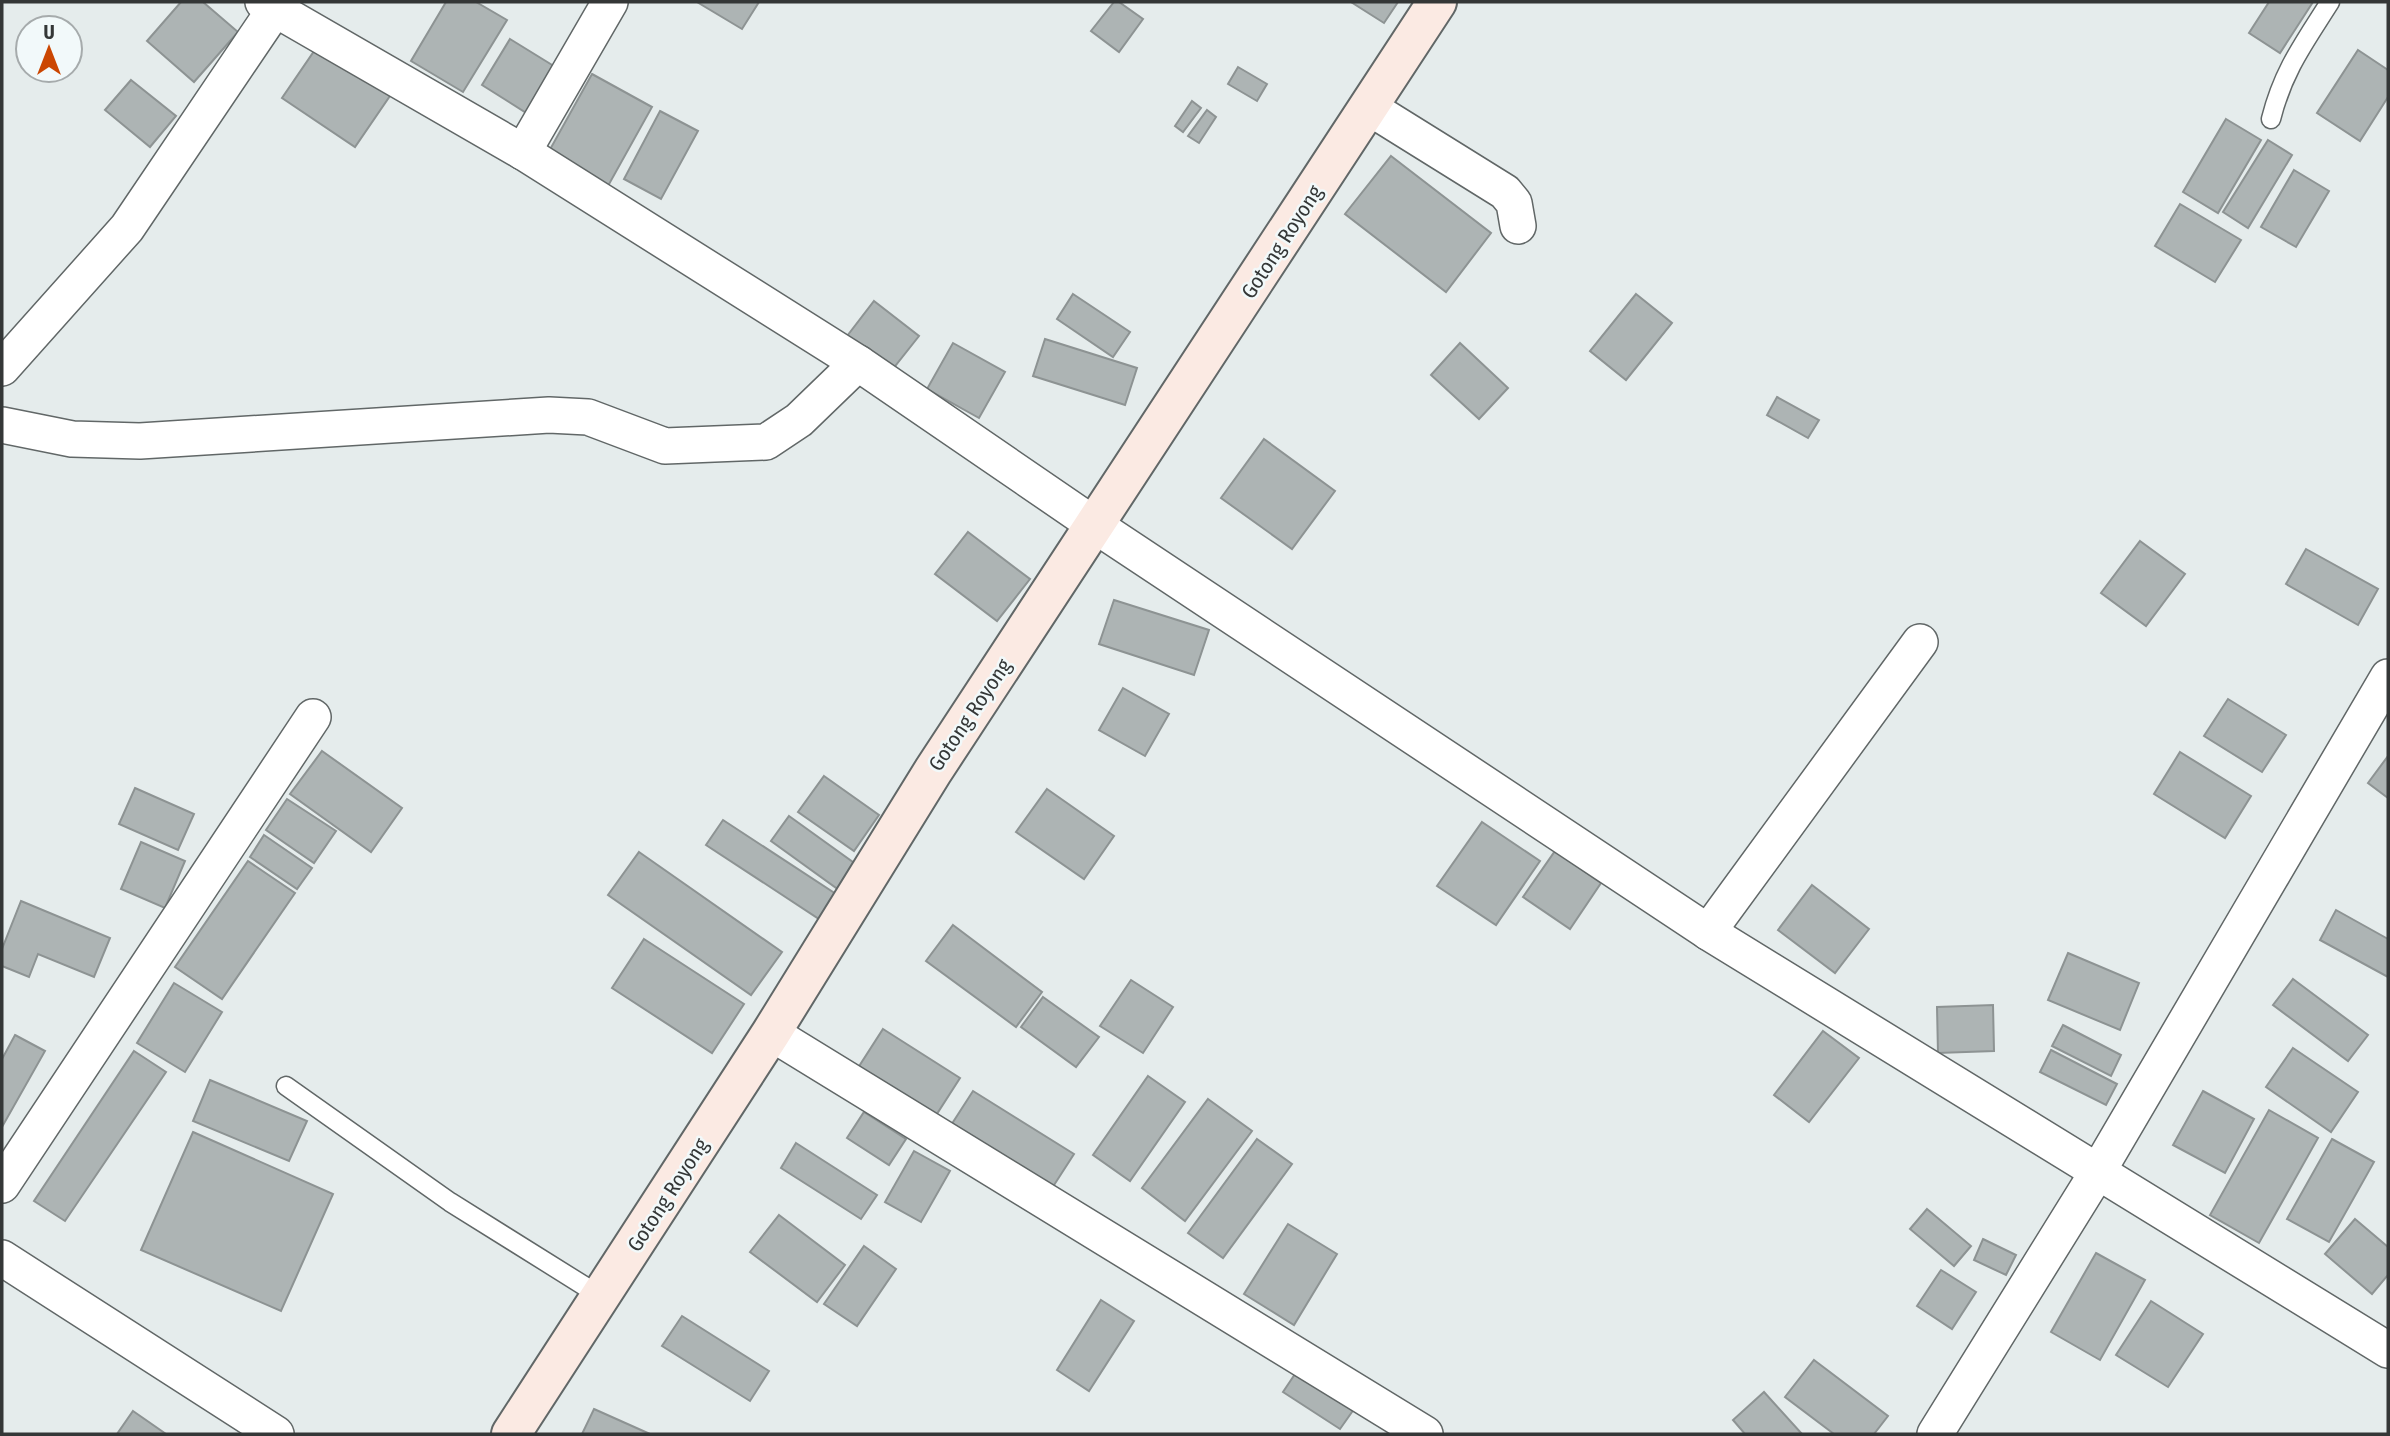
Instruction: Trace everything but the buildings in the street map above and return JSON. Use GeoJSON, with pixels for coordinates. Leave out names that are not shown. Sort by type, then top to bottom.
{"type":"FeatureCollection","features":[{"type":"Feature","properties":{"kind":"street"},"geometry":{"type":"LineString","coordinates":[[523,152],[610,2]]}},
{"type":"Feature","properties":{"kind":"street","name":"Gotong Royong"},"geometry":{"type":"LineString","coordinates":[[512,1434],[771,1033],[933,771],[1437,2]]}},
{"type":"Feature","properties":{"kind":"street"},"geometry":{"type":"LineString","coordinates":[[2,368],[127,228],[269,5],[523,152],[858,363],[1096,526],[1708,932],[2388,1350]]}},
{"type":"Feature","properties":{"kind":"street"},"geometry":{"type":"LineString","coordinates":[[1370,108],[1497,186],[1514,202],[1518,226]]}},
{"type":"Feature","properties":{"kind":"street"},"geometry":{"type":"LineString","coordinates":[[2,425],[72,439],[139,441],[549,415],[588,417],[665,446],[766,442],[799,420],[858,363]]}},
{"type":"Feature","properties":{"kind":"street"},"geometry":{"type":"LineString","coordinates":[[1708,932],[1920,642]]}},
{"type":"Feature","properties":{"kind":"street"},"geometry":{"type":"LineString","coordinates":[[1935,1434],[2097,1173],[2388,677]]}},
{"type":"Feature","properties":{"kind":"street"},"geometry":{"type":"LineString","coordinates":[[2,1185],[313,717]]}},
{"type":"Feature","properties":{"kind":"street"},"geometry":{"type":"LineString","coordinates":[[771,1033],[1425,1434]]}},
{"type":"Feature","properties":{"kind":"street"},"geometry":{"type":"LineString","coordinates":[[2,1258],[276,1434]]}},
{"type":"Feature","properties":{"kind":"lane"},"geometry":{"type":"LineString","coordinates":[[2271,120],[2283,78],[2301,43],[2330,2]]}},
{"type":"Feature","properties":{"kind":"lane"},"geometry":{"type":"LineString","coordinates":[[286,1086],[450,1202],[602,1297]]}}]}
